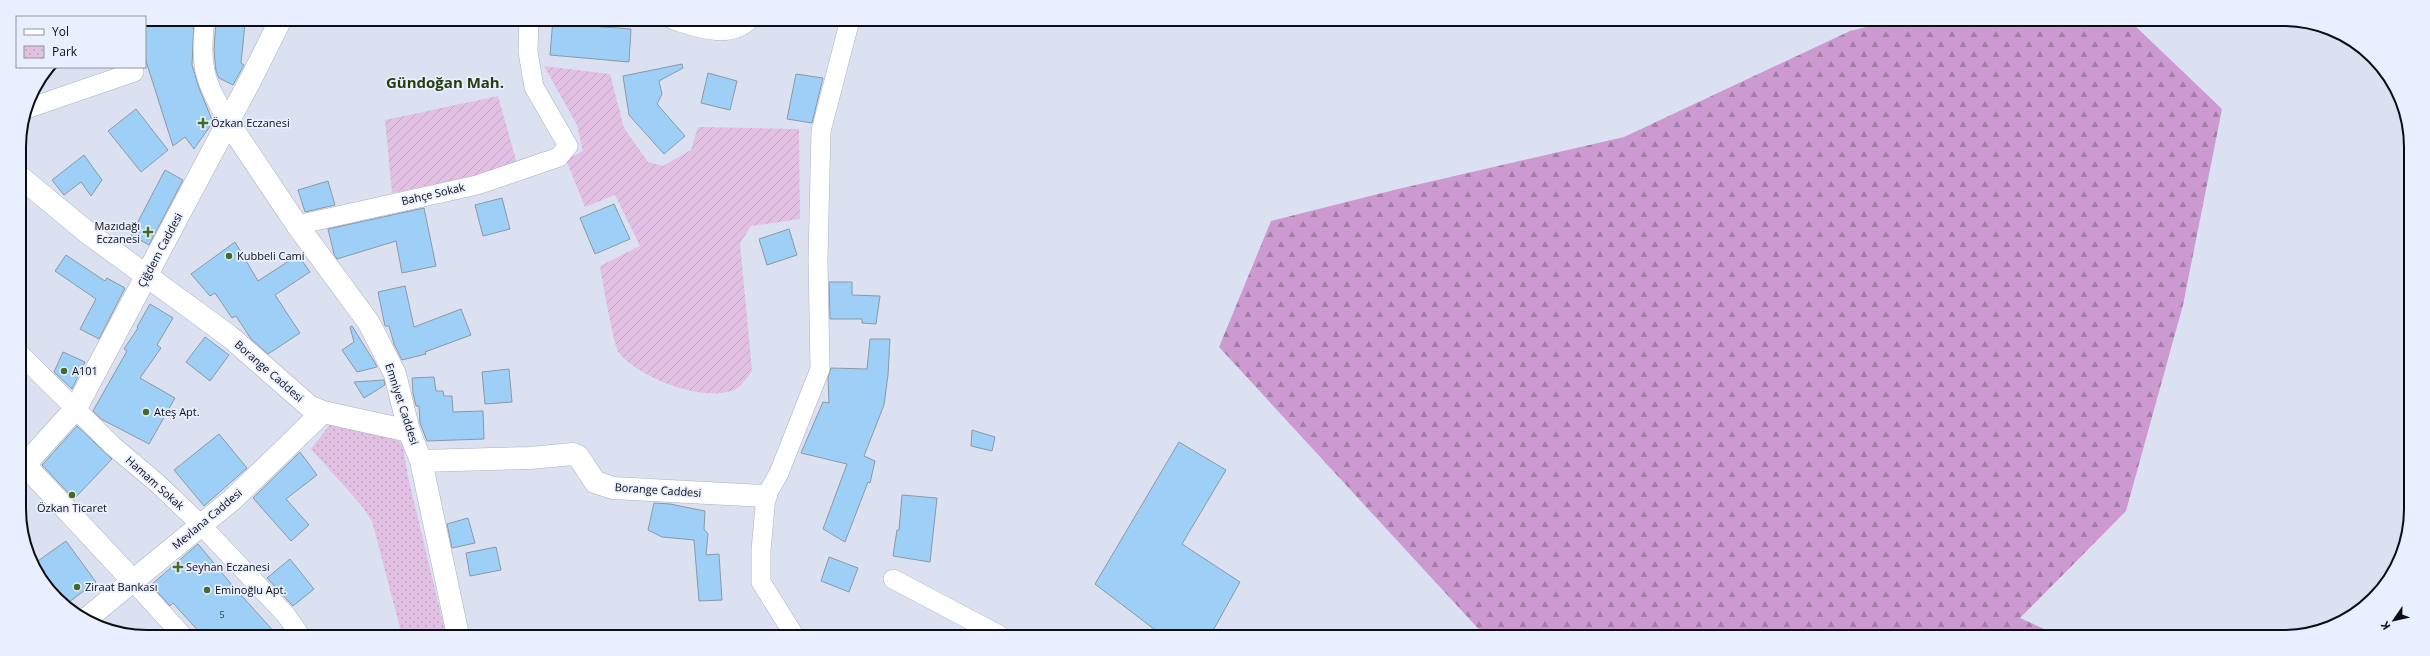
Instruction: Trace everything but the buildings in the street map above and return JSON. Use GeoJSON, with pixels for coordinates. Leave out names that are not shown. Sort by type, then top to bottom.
{"type":"FeatureCollection","features":[{"type":"Feature","properties":{"kind":"street"},"geometry":{"type":"LineString","coordinates":[[204,26],[202,58],[207,84],[228,122]]}},
{"type":"Feature","properties":{"kind":"street","name":"Çiğdem Caddesi"},"geometry":{"type":"LineString","coordinates":[[26,464],[76,408],[277,26]]}},
{"type":"Feature","properties":{"kind":"street","name":"Bahçe Sokak"},"geometry":{"type":"LineString","coordinates":[[297,225],[477,185],[559,157],[565,152],[568,146],[534,87],[528,52],[529,26]]}},
{"type":"Feature","properties":{"kind":"street"},"geometry":{"type":"LineString","coordinates":[[695,26],[710,30],[722,31],[728,31],[738,26]]}},
{"type":"Feature","properties":{"kind":"street"},"geometry":{"type":"LineString","coordinates":[[791,630],[760,582],[761,550],[766,496],[781,466],[820,369],[818,260],[821,131],[848,26]]}},
{"type":"Feature","properties":{"kind":"street"},"geometry":{"type":"LineString","coordinates":[[33,107],[134,72]]}},
{"type":"Feature","properties":{"kind":"street","name":"Emniyet Caddesi"},"geometry":{"type":"LineString","coordinates":[[228,122],[297,225],[369,323],[395,374],[409,431],[421,461],[457,630]]}},
{"type":"Feature","properties":{"kind":"street","name":"Borange Caddesi"},"geometry":{"type":"LineString","coordinates":[[26,184],[88,233],[229,336],[296,396],[323,412],[409,431]]}},
{"type":"Feature","properties":{"kind":"street","name":"Hamam Sokak"},"geometry":{"type":"LineString","coordinates":[[26,360],[46,382],[76,408],[113,446],[157,483],[201,525],[286,615],[296,630]]}},
{"type":"Feature","properties":{"kind":"street","name":"Mevlana Caddesi"},"geometry":{"type":"LineString","coordinates":[[90,616],[234,499],[323,412]]}},
{"type":"Feature","properties":{"kind":"street","name":"Borange Caddesi"},"geometry":{"type":"LineString","coordinates":[[421,461],[530,458],[573,454],[578,456],[595,482],[613,488],[766,496]]}},
{"type":"Feature","properties":{"kind":"street"},"geometry":{"type":"LineString","coordinates":[[26,470],[133,581],[177,630]]}},
{"type":"Feature","properties":{"kind":"street"},"geometry":{"type":"LineString","coordinates":[[893,579],[990,630]]}},
{"type":"Feature","properties":{"kind":"green space"},"geometry":{"type":"Polygon","coordinates":[[[1870,26],[2135,26],[2222,109],[2183,305],[2126,511],[2020,618],[2047,630],[1479,630],[1219,347],[1271,221],[1394,190],[1624,137],[1850,31],[1870,26]]]}},
{"type":"Feature","properties":{"kind":"green space"},"geometry":{"type":"Polygon","coordinates":[[[544,66],[610,74],[624,128],[648,162],[663,166],[691,150],[698,127],[799,129],[800,219],[751,226],[740,243],[752,371],[738,388],[723,393],[708,393],[691,391],[674,386],[642,371],[619,353],[611,326],[600,266],[640,246],[615,195],[585,207],[566,160],[583,151],[577,125],[544,66]]]}},
{"type":"Feature","properties":{"kind":"green space"},"geometry":{"type":"Polygon","coordinates":[[[498,96],[518,167],[392,193],[385,120],[498,96]]]}},
{"type":"Feature","properties":{"kind":"green space"},"geometry":{"type":"Polygon","coordinates":[[[332,422],[397,439],[403,446],[408,477],[445,630],[401,630],[372,521],[362,506],[311,449],[332,422]]]}},
{"type":"Feature","properties":{"kind":"place","name":"Özkan Eczanesi"},"geometry":{"type":"Point","coordinates":[203,123]}},
{"type":"Feature","properties":{"kind":"place","name":"Mazıdağı Eczanesi"},"geometry":{"type":"Point","coordinates":[148,232]}},
{"type":"Feature","properties":{"kind":"place","name":"Kubbeli Cami"},"geometry":{"type":"Point","coordinates":[229,256]}},
{"type":"Feature","properties":{"kind":"place","name":"A101"},"geometry":{"type":"Point","coordinates":[64,371]}},
{"type":"Feature","properties":{"kind":"place","name":"Ateş Apt."},"geometry":{"type":"Point","coordinates":[146,412]}},
{"type":"Feature","properties":{"kind":"place","name":"Özkan Ticaret"},"geometry":{"type":"Point","coordinates":[72,495]}},
{"type":"Feature","properties":{"kind":"place","name":"Seyhan Eczanesi"},"geometry":{"type":"Point","coordinates":[178,567]}},
{"type":"Feature","properties":{"kind":"place","name":"Ziraat Bankası"},"geometry":{"type":"Point","coordinates":[77,587]}},
{"type":"Feature","properties":{"kind":"place","name":"Eminoğlu Apt."},"geometry":{"type":"Point","coordinates":[207,590]}},
{"type":"Feature","properties":{"kind":"district","name":"Gündoğan Mah."},"geometry":{"type":"Point","coordinates":[445,83]}}]}
